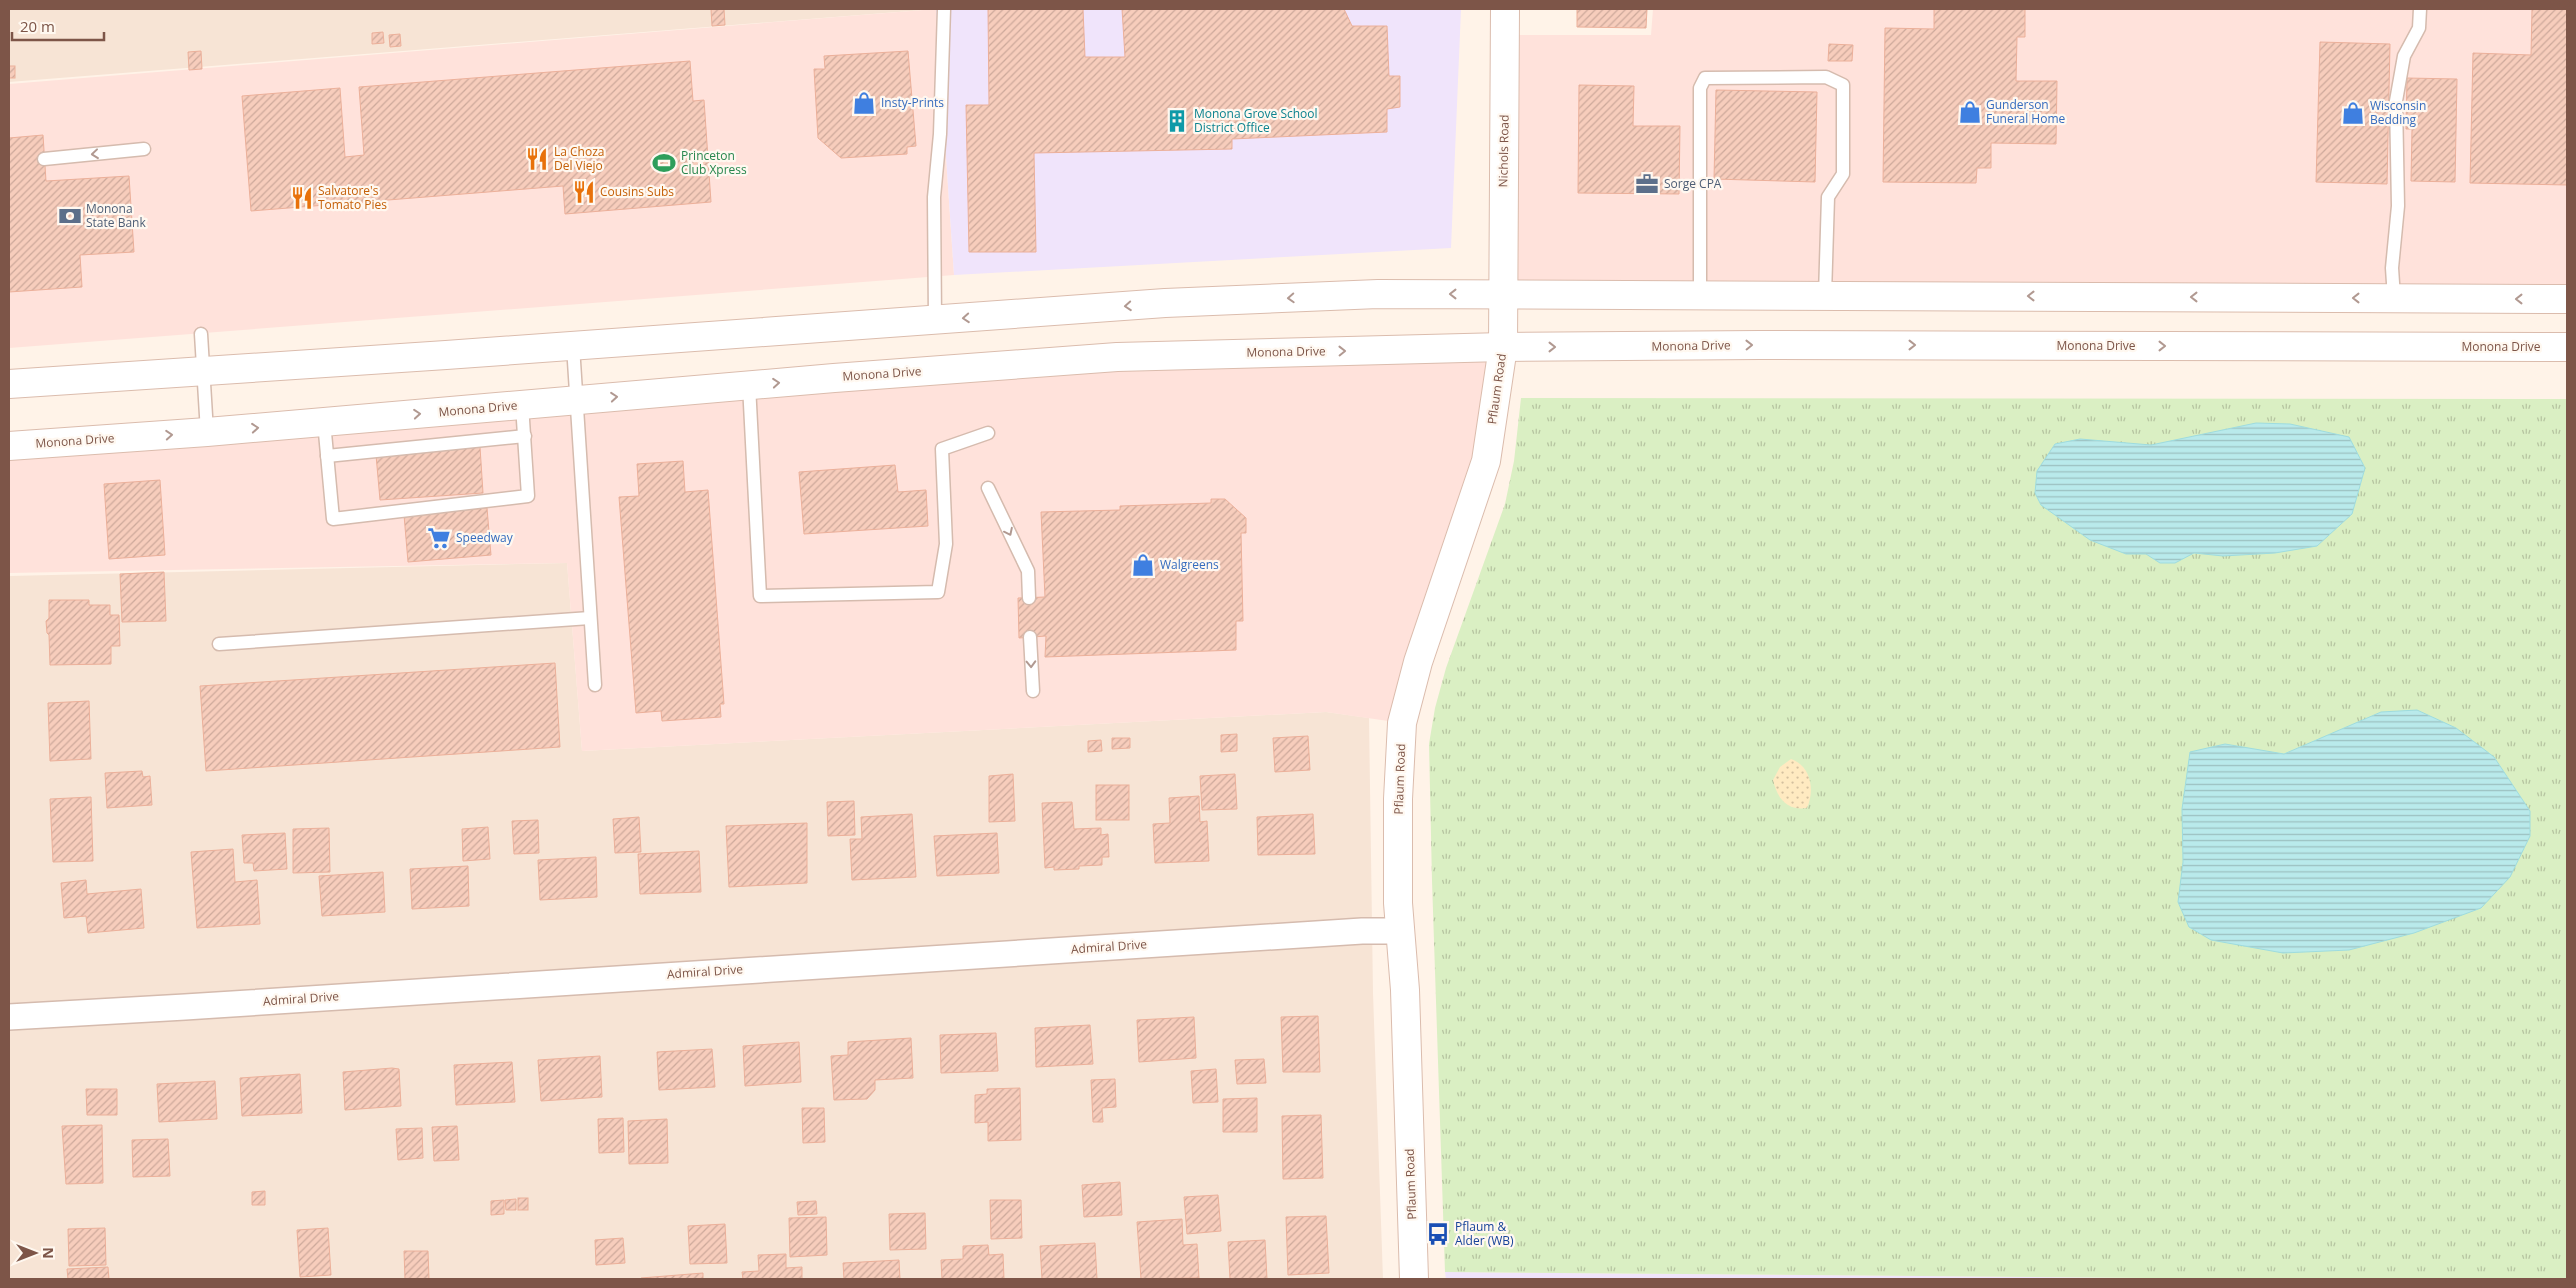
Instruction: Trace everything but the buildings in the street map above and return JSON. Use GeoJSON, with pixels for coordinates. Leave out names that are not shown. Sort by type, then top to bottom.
{"type":"FeatureCollection","features":[{"type":"Feature","properties":{"kind":"street","name":"Nichols Road"},"geometry":{"type":"LineString","coordinates":[[1502,294],[1505,9]]}},
{"type":"Feature","properties":{"kind":"street"},"geometry":{"type":"LineString","coordinates":[[9,384],[1216,300],[1378,294],[2567,299]]}},
{"type":"Feature","properties":{"kind":"street","name":"Pflaum Road"},"geometry":{"type":"LineString","coordinates":[[1414,1279],[1405,990],[1398,903],[1398,808],[1402,722],[1418,662],[1486,461],[1503,347],[1502,294]]}},
{"type":"Feature","properties":{"kind":"street","name":"Monona Drive"},"geometry":{"type":"LineString","coordinates":[[9,446],[207,432],[749,385],[1117,357],[1503,347],[1799,345],[2567,347]]}},
{"type":"Feature","properties":{"kind":"street","name":"Admiral Drive"},"geometry":{"type":"LineString","coordinates":[[9,1017],[1313,934],[1401,931]]}},
{"type":"Feature","properties":{"kind":"lane"},"geometry":{"type":"LineString","coordinates":[[935,320],[934,197],[940,134],[944,9]]}},
{"type":"Feature","properties":{"kind":"lane"},"geometry":{"type":"LineString","coordinates":[[2394,298],[2392,268],[2398,206],[2396,101],[2404,56],[2419,28],[2420,9]]}},
{"type":"Feature","properties":{"kind":"lane"},"geometry":{"type":"LineString","coordinates":[[1700,294],[1700,88],[1705,78],[1826,77],[1843,86],[1843,174],[1828,197],[1825,295]]}},
{"type":"Feature","properties":{"kind":"lane"},"geometry":{"type":"LineString","coordinates":[[44,159],[144,149]]}},
{"type":"Feature","properties":{"kind":"lane"},"geometry":{"type":"LineString","coordinates":[[201,334],[207,432]]}},
{"type":"Feature","properties":{"kind":"lane"},"geometry":{"type":"LineString","coordinates":[[573,346],[594,685]]}},
{"type":"Feature","properties":{"kind":"lane"},"geometry":{"type":"LineString","coordinates":[[749,385],[760,596],[938,592],[946,544],[942,449],[988,433]]}},
{"type":"Feature","properties":{"kind":"lane"},"geometry":{"type":"LineString","coordinates":[[324,422],[334,519],[528,496],[522,405]]}},
{"type":"Feature","properties":{"kind":"lane"},"geometry":{"type":"LineString","coordinates":[[327,456],[525,436]]}},
{"type":"Feature","properties":{"kind":"lane"},"geometry":{"type":"LineString","coordinates":[[988,488],[1028,571],[1029,598]]}},
{"type":"Feature","properties":{"kind":"lane"},"geometry":{"type":"LineString","coordinates":[[219,644],[590,618]]}},
{"type":"Feature","properties":{"kind":"lane"},"geometry":{"type":"LineString","coordinates":[[1030,637],[1032,691]]}},
{"type":"Feature","properties":{"kind":"shaded area"},"geometry":{"type":"Polygon","coordinates":[[[9,9],[935,9],[9,82],[9,9]]]}},
{"type":"Feature","properties":{"kind":"shaded area"},"geometry":{"type":"Polygon","coordinates":[[[936,9],[954,275],[9,348],[9,84],[936,9]]]}},
{"type":"Feature","properties":{"kind":"shaded area"},"geometry":{"type":"Polygon","coordinates":[[[936,9],[1461,9],[1451,248],[954,275],[936,9]]]}},
{"type":"Feature","properties":{"kind":"shaded area"},"geometry":{"type":"Polygon","coordinates":[[[1653,9],[2567,9],[2567,299],[1502,294],[1505,35],[1651,35],[1653,9]]]}},
{"type":"Feature","properties":{"kind":"shaded area"},"geometry":{"type":"Polygon","coordinates":[[[1503,347],[1402,723],[1326,712],[582,751],[567,563],[9,573],[9,446],[576,400],[1503,347]]]}},
{"type":"Feature","properties":{"kind":"shaded area"},"geometry":{"type":"Polygon","coordinates":[[[567,563],[582,751],[1326,712],[1369,718],[1373,993],[1383,1279],[9,1279],[9,576],[567,563]]]}},
{"type":"Feature","properties":{"kind":"shaded area"},"geometry":{"type":"Polygon","coordinates":[[[1445,1272],[2269,1279],[1446,1279],[1445,1272]]]}},
{"type":"Feature","properties":{"kind":"green space"},"geometry":{"type":"Polygon","coordinates":[[[1521,398],[2567,399],[2567,1279],[2269,1279],[1445,1272],[1429,744],[1435,708],[1446,668],[1505,504],[1514,461],[1521,398]]]}},
{"type":"Feature","properties":{"kind":"sand"},"geometry":{"type":"Polygon","coordinates":[[[1791,759],[1803,767],[1810,779],[1811,794],[1807,808],[1794,807],[1784,802],[1777,792],[1773,780],[1780,767],[1791,759]]]}},
{"type":"Feature","properties":{"kind":"water"},"geometry":{"type":"Polygon","coordinates":[[[2256,423],[2290,424],[2349,437],[2365,468],[2352,514],[2317,546],[2275,553],[2223,556],[2194,553],[2175,563],[2160,563],[2146,554],[2126,554],[2090,540],[2041,505],[2035,493],[2037,471],[2055,444],[2080,439],[2151,445],[2256,423]]]}},
{"type":"Feature","properties":{"kind":"water"},"geometry":{"type":"Polygon","coordinates":[[[2417,710],[2456,728],[2494,757],[2530,811],[2530,836],[2510,877],[2481,908],[2414,933],[2349,950],[2283,953],[2211,940],[2189,927],[2178,902],[2183,862],[2182,809],[2190,752],[2225,744],[2284,754],[2381,712],[2417,710]]]}},
{"type":"Feature","properties":{"kind":"place","name":"Insty-Prints"},"geometry":{"type":"Point","coordinates":[864,103]}},
{"type":"Feature","properties":{"kind":"place","name":"Gunderson Funeral Home"},"geometry":{"type":"Point","coordinates":[1970,112]}},
{"type":"Feature","properties":{"kind":"place","name":"Wisconsin Bedding"},"geometry":{"type":"Point","coordinates":[2353,113]}},
{"type":"Feature","properties":{"kind":"place","name":"Monona Grove School District Office"},"geometry":{"type":"Point","coordinates":[1177,121]}},
{"type":"Feature","properties":{"kind":"place","name":"La Choza Del Viejo"},"geometry":{"type":"Point","coordinates":[537,159]}},
{"type":"Feature","properties":{"kind":"place","name":"Princeton Club Xpress"},"geometry":{"type":"Point","coordinates":[664,163]}},
{"type":"Feature","properties":{"kind":"place","name":"Sorge CPA"},"geometry":{"type":"Point","coordinates":[1647,184]}},
{"type":"Feature","properties":{"kind":"place","name":"Cousins Subs"},"geometry":{"type":"Point","coordinates":[584,192]}},
{"type":"Feature","properties":{"kind":"place","name":"Salvatore's Tomato Pies"},"geometry":{"type":"Point","coordinates":[302,198]}},
{"type":"Feature","properties":{"kind":"place","name":"Monona State Bank"},"geometry":{"type":"Point","coordinates":[70,216]}},
{"type":"Feature","properties":{"kind":"place","name":"Speedway"},"geometry":{"type":"Point","coordinates":[439,538]}},
{"type":"Feature","properties":{"kind":"place","name":"Walgreens"},"geometry":{"type":"Point","coordinates":[1143,565]}},
{"type":"Feature","properties":{"kind":"place","name":"Pflaum & Alder (WB)"},"geometry":{"type":"Point","coordinates":[1438,1234]}}]}
